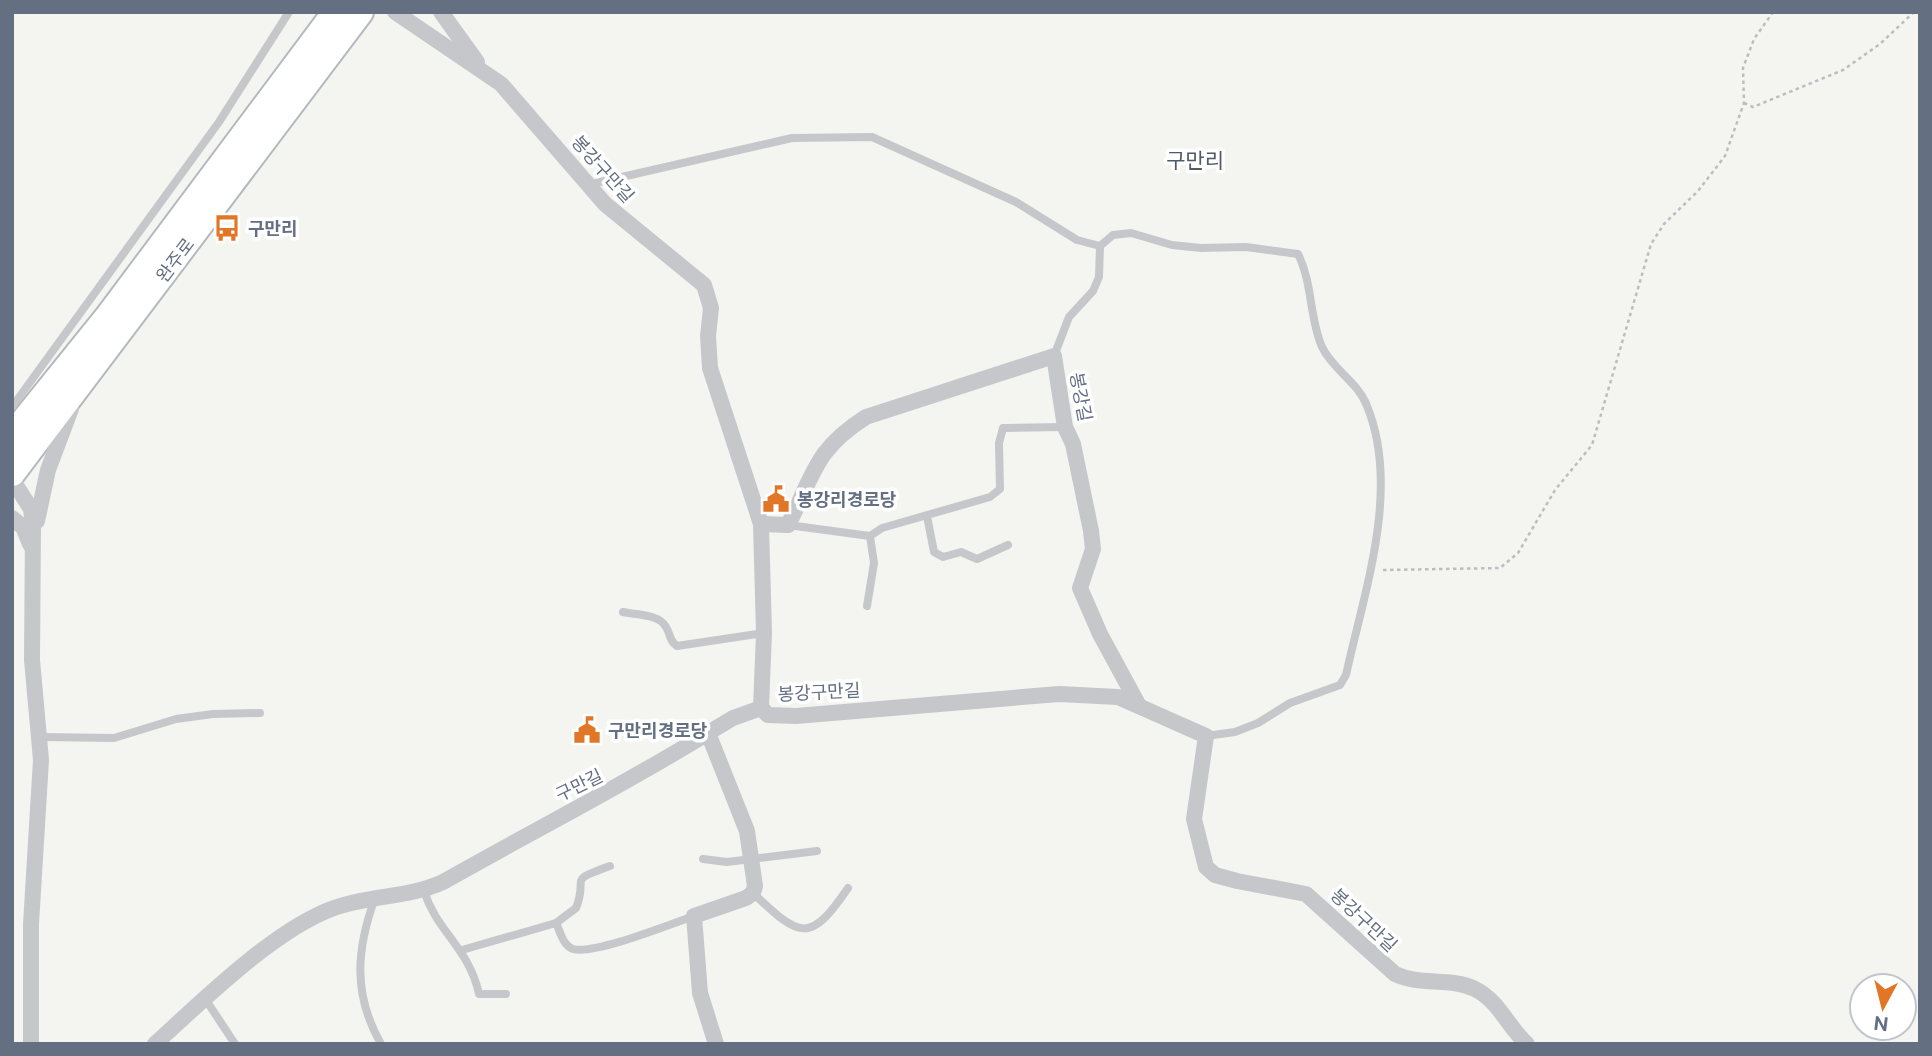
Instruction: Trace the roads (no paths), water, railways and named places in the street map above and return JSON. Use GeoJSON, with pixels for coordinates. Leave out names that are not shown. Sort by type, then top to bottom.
{"type":"FeatureCollection","features":[{"type":"Feature","properties":{"kind":"main road","name":"완주로"},"geometry":{"type":"LineString","coordinates":[[14,422],[108,317],[336,12]]}},
{"type":"Feature","properties":{"kind":"main road","name":"완주로"},"geometry":{"type":"LineString","coordinates":[[12,473],[89,375],[360,12]]}},
{"type":"Feature","properties":{"kind":"street","name":"봉강구만길"},"geometry":{"type":"LineString","coordinates":[[395,12],[480,67],[520,104],[587,185],[612,210],[704,285],[711,308],[707,352],[710,368],[761,524],[764,634],[761,708],[768,715],[796,716],[1059,694],[1118,697],[1138,704],[1206,736],[1194,820],[1206,867],[1216,875],[1237,881],[1306,894],[1395,974],[1410,979],[1461,985],[1484,995],[1527,1044]]}},
{"type":"Feature","properties":{"kind":"street"},"geometry":{"type":"LineString","coordinates":[[441,12],[480,67]]}},
{"type":"Feature","properties":{"kind":"street","name":"봉강길"},"geometry":{"type":"LineString","coordinates":[[788,525],[811,471],[825,448],[842,432],[866,417],[1054,356],[1065,427],[1073,444],[1091,531],[1093,549],[1080,588],[1100,634],[1138,704]]}},
{"type":"Feature","properties":{"kind":"street"},"geometry":{"type":"LineString","coordinates":[[32,548],[48,470],[66,418],[89,375]]}},
{"type":"Feature","properties":{"kind":"street"},"geometry":{"type":"LineString","coordinates":[[12,479],[31,509],[32,660],[41,737],[31,924],[31,1044]]}},
{"type":"Feature","properties":{"kind":"street"},"geometry":{"type":"LineString","coordinates":[[12,518],[23,527],[32,548]]}},
{"type":"Feature","properties":{"kind":"street"},"geometry":{"type":"LineString","coordinates":[[761,524],[788,525]]}},
{"type":"Feature","properties":{"kind":"street","name":"구만길"},"geometry":{"type":"LineString","coordinates":[[155,1044],[250,961],[292,929],[331,909],[376,898],[424,891],[562,815],[619,788],[733,718],[761,708]]}},
{"type":"Feature","properties":{"kind":"street"},"geometry":{"type":"LineString","coordinates":[[708,733],[747,831],[753,858],[754,893],[694,916],[700,993],[716,1044]]}},
{"type":"Feature","properties":{"kind":"lane"},"geometry":{"type":"LineString","coordinates":[[14,422],[219,122],[289,12]]}},
{"type":"Feature","properties":{"kind":"lane"},"geometry":{"type":"LineString","coordinates":[[587,185],[792,138],[872,137],[1016,202],[1077,240],[1100,246]]}},
{"type":"Feature","properties":{"kind":"lane"},"geometry":{"type":"LineString","coordinates":[[1054,356],[1069,317],[1093,291],[1099,276],[1100,246],[1113,235],[1131,233],[1172,245],[1202,248],[1246,247],[1298,254],[1309,281],[1322,346],[1329,359],[1360,392],[1374,430],[1382,504],[1346,675],[1339,685],[1290,703],[1258,723],[1235,732],[1206,736]]}},
{"type":"Feature","properties":{"kind":"lane"},"geometry":{"type":"LineString","coordinates":[[788,525],[870,536],[882,528],[990,497],[1000,489],[999,443],[1003,428],[1065,427]]}},
{"type":"Feature","properties":{"kind":"lane"},"geometry":{"type":"LineString","coordinates":[[927,516],[934,552],[943,557],[961,552],[977,559],[1008,545]]}},
{"type":"Feature","properties":{"kind":"lane"},"geometry":{"type":"LineString","coordinates":[[867,606],[874,563],[870,536]]}},
{"type":"Feature","properties":{"kind":"lane"},"geometry":{"type":"LineString","coordinates":[[623,612],[660,620],[666,627],[671,642],[677,646],[764,634]]}},
{"type":"Feature","properties":{"kind":"lane"},"geometry":{"type":"LineString","coordinates":[[41,737],[114,738],[176,719],[213,714],[260,713]]}},
{"type":"Feature","properties":{"kind":"lane"},"geometry":{"type":"LineString","coordinates":[[703,859],[727,862],[817,851]]}},
{"type":"Feature","properties":{"kind":"lane"},"geometry":{"type":"LineString","coordinates":[[462,950],[556,923],[576,908],[579,883],[583,876],[610,866]]}},
{"type":"Feature","properties":{"kind":"lane"},"geometry":{"type":"LineString","coordinates":[[754,893],[784,922],[807,930],[820,926],[848,888]]}},
{"type":"Feature","properties":{"kind":"lane"},"geometry":{"type":"LineString","coordinates":[[424,891],[436,917],[472,965],[480,994],[506,994]]}},
{"type":"Feature","properties":{"kind":"lane"},"geometry":{"type":"LineString","coordinates":[[376,898],[365,926],[358,969],[366,1014],[381,1044]]}},
{"type":"Feature","properties":{"kind":"lane"},"geometry":{"type":"LineString","coordinates":[[556,923],[565,943],[577,950],[630,940],[694,916]]}},
{"type":"Feature","properties":{"kind":"lane"},"geometry":{"type":"LineString","coordinates":[[206,1000],[235,1044]]}},
{"type":"Feature","properties":{"kind":"place","name":"구만리"},"geometry":{"type":"Point","coordinates":[227,228]}},
{"type":"Feature","properties":{"kind":"place","name":"봉강리경로당"},"geometry":{"type":"Point","coordinates":[776,499]}},
{"type":"Feature","properties":{"kind":"place","name":"구만리경로당"},"geometry":{"type":"Point","coordinates":[587,730]}},
{"type":"Feature","properties":{"kind":"district","name":"구만리"},"geometry":{"type":"Point","coordinates":[1195,160]}}]}
